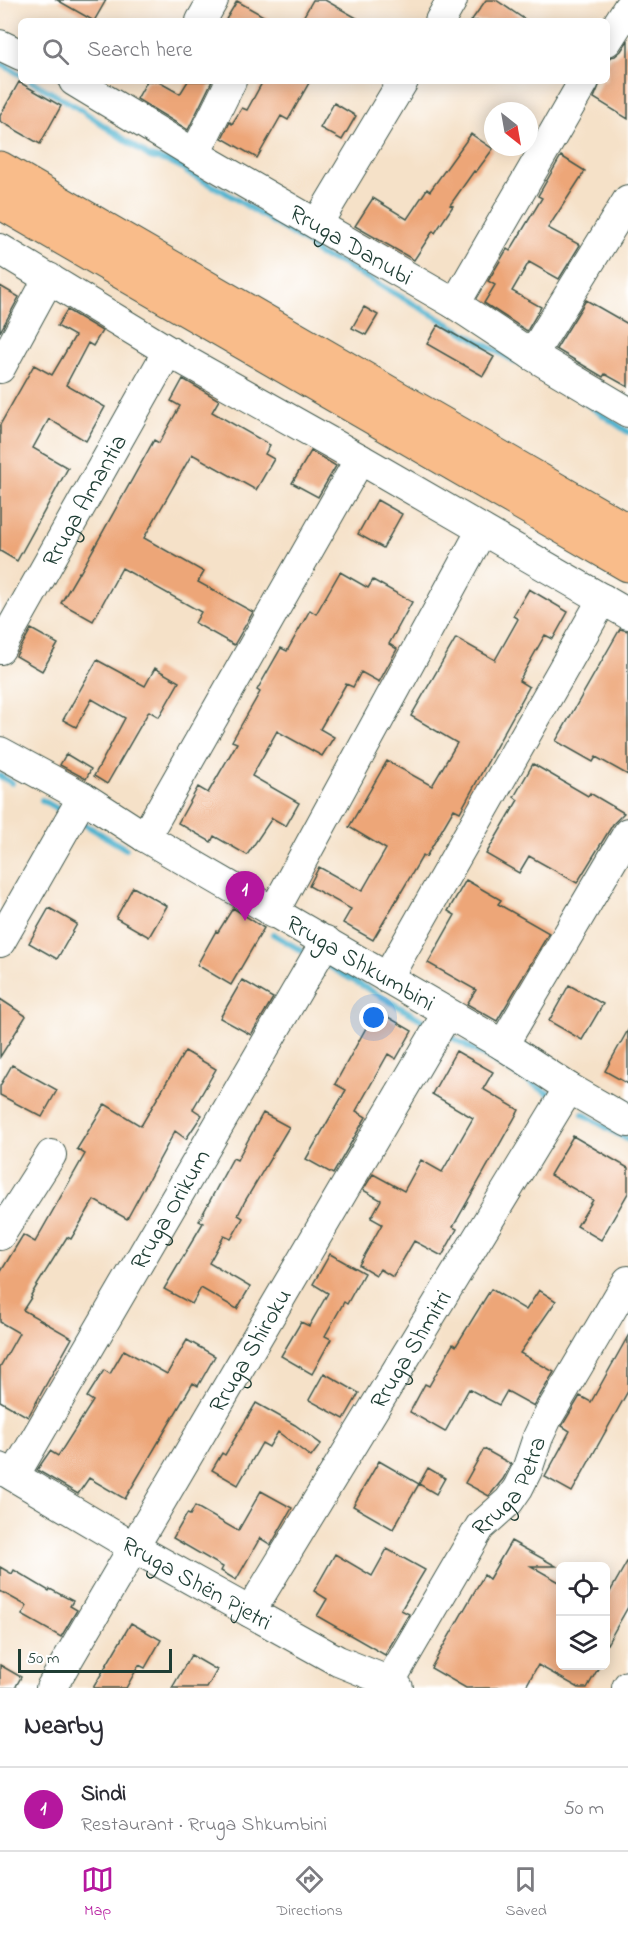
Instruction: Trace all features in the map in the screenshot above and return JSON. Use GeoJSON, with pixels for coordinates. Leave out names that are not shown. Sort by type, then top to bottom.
{"type":"FeatureCollection","features":[{"type":"Feature","properties":{"kind":"main road"},"geometry":{"type":"LineString","coordinates":[[0,168],[628,531]]}},
{"type":"Feature","properties":{"kind":"main road"},"geometry":{"type":"LineString","coordinates":[[0,202],[628,565]]}},
{"type":"Feature","properties":{"kind":"street"},"geometry":{"type":"LineString","coordinates":[[203,18],[213,0]]}},
{"type":"Feature","properties":{"kind":"street"},"geometry":{"type":"LineString","coordinates":[[442,18],[452,0]]}},
{"type":"Feature","properties":{"kind":"street"},"geometry":{"type":"LineString","coordinates":[[610,36],[628,8]]}},
{"type":"Feature","properties":{"kind":"street"},"geometry":{"type":"LineString","coordinates":[[0,45],[18,54]]}},
{"type":"Feature","properties":{"kind":"street","name":"Rruga Danubi"},"geometry":{"type":"LineString","coordinates":[[79,84],[195,154],[455,304],[532,355],[628,412]]}},
{"type":"Feature","properties":{"kind":"street"},"geometry":{"type":"LineString","coordinates":[[195,154],[230,84]]}},
{"type":"Feature","properties":{"kind":"street"},"geometry":{"type":"LineString","coordinates":[[317,224],[401,84]]}},
{"type":"Feature","properties":{"kind":"street"},"geometry":{"type":"LineString","coordinates":[[455,304],[582,84]]}},
{"type":"Feature","properties":{"kind":"street"},"geometry":{"type":"LineString","coordinates":[[532,355],[628,200]]}},
{"type":"Feature","properties":{"kind":"street"},"geometry":{"type":"LineString","coordinates":[[0,249],[168,351],[616,607],[387,978]]}},
{"type":"Feature","properties":{"kind":"street"},"geometry":{"type":"LineString","coordinates":[[0,368],[49,278]]}},
{"type":"Feature","properties":{"kind":"street","name":"Rruga Amantia"},"geometry":{"type":"LineString","coordinates":[[0,649],[168,351]]}},
{"type":"Feature","properties":{"kind":"street"},"geometry":{"type":"LineString","coordinates":[[145,837],[360,459]]}},
{"type":"Feature","properties":{"kind":"street"},"geometry":{"type":"LineString","coordinates":[[273,913],[482,530]]}},
{"type":"Feature","properties":{"kind":"street","name":"Rruga Shkumbini"},"geometry":{"type":"LineString","coordinates":[[0,752],[82,797],[273,913],[326,941],[503,1045],[569,1088],[628,1122]]}},
{"type":"Feature","properties":{"kind":"street"},"geometry":{"type":"LineString","coordinates":[[0,942],[82,797]]}},
{"type":"Feature","properties":{"kind":"street"},"geometry":{"type":"LineString","coordinates":[[503,1045],[628,833]]}},
{"type":"Feature","properties":{"kind":"street","name":"Rruga Orikum"},"geometry":{"type":"LineString","coordinates":[[7,1472],[326,941]]}},
{"type":"Feature","properties":{"kind":"street","name":"Rruga Shiroku"},"geometry":{"type":"LineString","coordinates":[[51,1688],[447,1014]]}},
{"type":"Feature","properties":{"kind":"street","name":"Rruga Shmitri"},"geometry":{"type":"LineString","coordinates":[[250,1612],[569,1088]]}},
{"type":"Feature","properties":{"kind":"street"},"geometry":{"type":"LineString","coordinates":[[0,1235],[51,1155]]}},
{"type":"Feature","properties":{"kind":"street","name":"Rruga Petra"},"geometry":{"type":"LineString","coordinates":[[391,1686],[480,1527],[509,1501],[518,1488],[547,1418],[628,1281]]}},
{"type":"Feature","properties":{"kind":"street","name":"Rruga Shën Pjetri"},"geometry":{"type":"LineString","coordinates":[[7,1472],[126,1559],[250,1612],[338,1661],[391,1686]]}},
{"type":"Feature","properties":{"kind":"building"},"geometry":{"type":"Polygon","coordinates":[[[57,0],[106,0],[96,18],[89,18],[57,0]]]}},
{"type":"Feature","properties":{"kind":"building"},"geometry":{"type":"Polygon","coordinates":[[[313,0],[325,0],[357,18],[303,18],[313,0]]]}},
{"type":"Feature","properties":{"kind":"building"},"geometry":{"type":"Polygon","coordinates":[[[486,0],[496,0],[523,18],[473,18],[486,0]]]}},
{"type":"Feature","properties":{"kind":"building"},"geometry":{"type":"Polygon","coordinates":[[[237,1],[267,18],[227,18],[237,1]]]}},
{"type":"Feature","properties":{"kind":"building"},"geometry":{"type":"Polygon","coordinates":[[[628,40],[628,119],[594,98],[600,84],[610,84],[610,57],[621,51],[628,40]]]}},
{"type":"Feature","properties":{"kind":"building"},"geometry":{"type":"Polygon","coordinates":[[[18,84],[22,84],[61,106],[40,144],[0,121],[0,116],[18,84]]]}},
{"type":"Feature","properties":{"kind":"building"},"geometry":{"type":"Polygon","coordinates":[[[145,84],[162,84],[180,94],[186,84],[211,84],[188,130],[137,99],[145,84]]]}},
{"type":"Feature","properties":{"kind":"building"},"geometry":{"type":"Polygon","coordinates":[[[261,84],[308,84],[288,120],[281,116],[257,158],[222,138],[230,122],[232,124],[242,108],[247,110],[261,84]]]}},
{"type":"Feature","properties":{"kind":"building"},"geometry":{"type":"Polygon","coordinates":[[[334,103],[356,116],[342,140],[320,128],[334,103]]]}},
{"type":"Feature","properties":{"kind":"building"},"geometry":{"type":"Polygon","coordinates":[[[471,134],[484,143],[484,156],[488,156],[476,172],[474,171],[450,205],[453,206],[435,233],[433,231],[414,260],[355,226],[373,198],[407,219],[427,189],[430,191],[471,134]]]}},
{"type":"Feature","properties":{"kind":"building"},"geometry":{"type":"Polygon","coordinates":[[[561,156],[585,171],[548,228],[580,245],[559,279],[529,262],[512,291],[541,307],[527,331],[484,303],[495,285],[488,281],[507,249],[510,251],[542,198],[538,196],[561,156]]]}},
{"type":"Feature","properties":{"kind":"building"},"geometry":{"type":"Polygon","coordinates":[[[0,286],[19,297],[0,332],[0,286]]]}},
{"type":"Feature","properties":{"kind":"building"},"geometry":{"type":"Polygon","coordinates":[[[586,300],[628,324],[628,387],[605,374],[603,377],[556,349],[586,300]]]}},
{"type":"Feature","properties":{"kind":"building"},"geometry":{"type":"Polygon","coordinates":[[[364,307],[378,315],[366,335],[352,328],[364,307]]]}},
{"type":"Feature","properties":{"kind":"building"},"geometry":{"type":"Polygon","coordinates":[[[67,310],[102,331],[93,346],[88,343],[66,385],[105,407],[86,441],[49,419],[33,448],[68,468],[17,561],[0,551],[0,425],[34,365],[52,375],[75,336],[57,326],[67,310]]]}},
{"type":"Feature","properties":{"kind":"building"},"geometry":{"type":"Polygon","coordinates":[[[438,325],[494,357],[483,376],[427,344],[438,325]]]}},
{"type":"Feature","properties":{"kind":"building"},"geometry":{"type":"Polygon","coordinates":[[[183,379],[219,400],[212,412],[270,445],[265,454],[274,459],[256,490],[192,454],[144,538],[204,572],[198,582],[253,612],[234,645],[195,623],[201,612],[122,568],[93,621],[61,603],[154,440],[159,443],[180,406],[171,401],[183,379]]]}},
{"type":"Feature","properties":{"kind":"building"},"geometry":{"type":"Polygon","coordinates":[[[311,451],[336,466],[318,497],[292,483],[311,451]]]}},
{"type":"Feature","properties":{"kind":"building"},"geometry":{"type":"Polygon","coordinates":[[[377,500],[402,514],[383,548],[358,534],[377,500]]]}},
{"type":"Feature","properties":{"kind":"building"},"geometry":{"type":"Polygon","coordinates":[[[340,572],[368,588],[373,580],[412,602],[389,644],[397,649],[379,682],[361,672],[353,687],[346,684],[320,729],[334,737],[322,756],[277,731],[252,776],[299,803],[286,826],[272,818],[247,855],[214,836],[211,842],[178,823],[198,787],[208,793],[237,743],[232,741],[260,692],[257,690],[281,648],[287,651],[310,610],[316,614],[340,572]]]}},
{"type":"Feature","properties":{"kind":"building"},"geometry":{"type":"Polygon","coordinates":[[[529,589],[568,612],[553,639],[545,635],[519,681],[529,687],[460,812],[454,809],[426,857],[423,855],[373,940],[343,923],[351,909],[309,886],[319,867],[362,891],[386,849],[349,827],[387,761],[432,786],[457,743],[411,716],[456,638],[495,660],[518,619],[513,616],[529,589]]]}},
{"type":"Feature","properties":{"kind":"building"},"geometry":{"type":"Polygon","coordinates":[[[31,629],[58,644],[42,671],[16,656],[31,629]]]}},
{"type":"Feature","properties":{"kind":"building"},"geometry":{"type":"Polygon","coordinates":[[[620,629],[628,631],[628,775],[596,757],[593,762],[556,741],[620,629]]]}},
{"type":"Feature","properties":{"kind":"building"},"geometry":{"type":"Polygon","coordinates":[[[97,660],[145,686],[155,668],[179,682],[159,717],[149,711],[107,784],[94,776],[125,718],[92,699],[76,727],[63,720],[97,660]]]}},
{"type":"Feature","properties":{"kind":"building"},"geometry":{"type":"Polygon","coordinates":[[[66,754],[91,769],[86,779],[60,765],[66,754]]]}},
{"type":"Feature","properties":{"kind":"building"},"geometry":{"type":"Polygon","coordinates":[[[533,764],[588,796],[590,793],[624,813],[613,824],[577,883],[529,856],[519,873],[486,854],[518,800],[514,797],[533,764]]]}},
{"type":"Feature","properties":{"kind":"building"},"geometry":{"type":"Polygon","coordinates":[[[466,880],[501,900],[498,904],[549,933],[497,1021],[467,1004],[476,990],[428,963],[455,915],[448,911],[466,880]]]}},
{"type":"Feature","properties":{"kind":"building"},"geometry":{"type":"Polygon","coordinates":[[[133,887],[167,906],[149,937],[116,918],[133,887]]]}},
{"type":"Feature","properties":{"kind":"building"},"geometry":{"type":"Polygon","coordinates":[[[49,908],[77,924],[57,959],[29,943],[49,908]]]}},
{"type":"Feature","properties":{"kind":"building"},"geometry":{"type":"Polygon","coordinates":[[[233,908],[264,928],[231,985],[197,965],[216,931],[218,932],[233,908]]]}},
{"type":"Feature","properties":{"kind":"building"},"geometry":{"type":"Polygon","coordinates":[[[242,980],[273,998],[251,1035],[220,1018],[242,980]]]}},
{"type":"Feature","properties":{"kind":"building"},"geometry":{"type":"Polygon","coordinates":[[[569,985],[603,1004],[582,1040],[549,1021],[569,985]]]}},
{"type":"Feature","properties":{"kind":"building"},"geometry":{"type":"Polygon","coordinates":[[[0,999],[26,1016],[0,1057],[0,999]]]}},
{"type":"Feature","properties":{"kind":"building"},"geometry":{"type":"Polygon","coordinates":[[[376,1010],[412,1031],[396,1059],[388,1054],[356,1111],[366,1117],[333,1174],[306,1159],[346,1090],[335,1084],[376,1010]]]}},
{"type":"Feature","properties":{"kind":"building"},"geometry":{"type":"Polygon","coordinates":[[[628,1030],[628,1084],[605,1071],[628,1030]]]}},
{"type":"Feature","properties":{"kind":"building"},"geometry":{"type":"Polygon","coordinates":[[[185,1051],[216,1069],[193,1109],[202,1115],[186,1139],[175,1131],[127,1219],[94,1200],[71,1239],[67,1237],[23,1310],[72,1338],[28,1417],[0,1401],[0,1367],[19,1333],[0,1322],[0,1273],[23,1235],[35,1242],[85,1154],[77,1149],[105,1104],[141,1126],[185,1051]]]}},
{"type":"Feature","properties":{"kind":"building"},"geometry":{"type":"Polygon","coordinates":[[[456,1051],[493,1072],[483,1089],[519,1110],[453,1227],[457,1229],[442,1256],[414,1241],[393,1277],[380,1269],[376,1275],[359,1265],[382,1224],[371,1218],[381,1200],[363,1190],[373,1174],[404,1191],[421,1160],[442,1172],[473,1118],[432,1094],[456,1051]]]}},
{"type":"Feature","properties":{"kind":"building"},"geometry":{"type":"Polygon","coordinates":[[[12,1065],[57,1090],[42,1117],[0,1095],[0,1086],[12,1065]]]}},
{"type":"Feature","properties":{"kind":"building"},"geometry":{"type":"Polygon","coordinates":[[[263,1113],[289,1127],[245,1201],[238,1215],[243,1218],[231,1239],[224,1236],[209,1263],[250,1287],[237,1309],[201,1288],[192,1304],[164,1289],[203,1223],[199,1221],[233,1158],[237,1160],[263,1113]]]}},
{"type":"Feature","properties":{"kind":"building"},"geometry":{"type":"Polygon","coordinates":[[[573,1136],[628,1168],[628,1193],[601,1240],[577,1226],[593,1200],[550,1175],[573,1136]]]}},
{"type":"Feature","properties":{"kind":"building"},"geometry":{"type":"Polygon","coordinates":[[[330,1254],[364,1273],[347,1304],[344,1302],[325,1336],[331,1339],[312,1374],[281,1356],[301,1322],[309,1326],[328,1293],[313,1284],[330,1254]]]}},
{"type":"Feature","properties":{"kind":"building"},"geometry":{"type":"Polygon","coordinates":[[[491,1289],[526,1310],[539,1290],[556,1301],[520,1353],[554,1372],[534,1406],[507,1391],[499,1405],[469,1389],[445,1432],[410,1412],[425,1384],[429,1386],[453,1344],[456,1346],[491,1289]]]}},
{"type":"Feature","properties":{"kind":"building"},"geometry":{"type":"Polygon","coordinates":[[[628,1336],[628,1391],[572,1492],[545,1477],[570,1431],[562,1426],[580,1396],[591,1402],[628,1336]]]}},
{"type":"Feature","properties":{"kind":"building"},"geometry":{"type":"Polygon","coordinates":[[[187,1340],[215,1356],[198,1386],[193,1383],[125,1499],[89,1478],[78,1494],[37,1470],[50,1451],[58,1456],[93,1401],[87,1397],[104,1370],[110,1374],[124,1350],[167,1374],[187,1340]]]}},
{"type":"Feature","properties":{"kind":"building"},"geometry":{"type":"Polygon","coordinates":[[[324,1373],[359,1393],[344,1419],[309,1400],[324,1373]]]}},
{"type":"Feature","properties":{"kind":"building"},"geometry":{"type":"Polygon","coordinates":[[[256,1403],[295,1425],[321,1444],[311,1457],[278,1432],[269,1447],[262,1443],[238,1485],[212,1470],[222,1453],[225,1455],[256,1403]]]}},
{"type":"Feature","properties":{"kind":"building"},"geometry":{"type":"Polygon","coordinates":[[[484,1449],[511,1464],[503,1479],[489,1496],[465,1483],[484,1449]]]}},
{"type":"Feature","properties":{"kind":"building"},"geometry":{"type":"Polygon","coordinates":[[[379,1461],[419,1484],[393,1529],[353,1506],[379,1461]]]}},
{"type":"Feature","properties":{"kind":"building"},"geometry":{"type":"Polygon","coordinates":[[[428,1468],[445,1478],[436,1494],[419,1484],[428,1468]]]}},
{"type":"Feature","properties":{"kind":"building"},"geometry":{"type":"Polygon","coordinates":[[[261,1491],[292,1508],[271,1545],[260,1538],[236,1580],[221,1571],[223,1567],[173,1538],[187,1514],[190,1515],[195,1506],[238,1531],[261,1491]]]}},
{"type":"Feature","properties":{"kind":"building"},"geometry":{"type":"Polygon","coordinates":[[[511,1541],[556,1566],[531,1566],[556,1580],[556,1670],[597,1670],[587,1688],[579,1688],[538,1665],[525,1688],[466,1688],[431,1668],[484,1575],[489,1579],[511,1541]]]}},
{"type":"Feature","properties":{"kind":"building"},"geometry":{"type":"Polygon","coordinates":[[[387,1549],[425,1570],[401,1610],[409,1614],[385,1655],[317,1616],[327,1599],[314,1591],[335,1554],[372,1576],[387,1549]]]}},
{"type":"Feature","properties":{"kind":"building"},"geometry":{"type":"Polygon","coordinates":[[[628,1560],[628,1607],[610,1639],[610,1616],[610,1592],[628,1560]]]}},
{"type":"Feature","properties":{"kind":"building"},"geometry":{"type":"Polygon","coordinates":[[[0,1567],[12,1574],[14,1570],[49,1591],[50,1589],[73,1601],[70,1606],[77,1610],[61,1637],[22,1615],[27,1606],[0,1591],[0,1567]]]}},
{"type":"Feature","properties":{"kind":"building"},"geometry":{"type":"Polygon","coordinates":[[[131,1623],[161,1640],[145,1668],[139,1665],[126,1688],[93,1688],[131,1623]]]}},
{"type":"Feature","properties":{"kind":"building"},"geometry":{"type":"Polygon","coordinates":[[[191,1655],[217,1670],[207,1688],[172,1688],[191,1655]]]}},
{"type":"Feature","properties":{"kind":"building"},"geometry":{"type":"Polygon","coordinates":[[[0,1665],[21,1677],[15,1688],[0,1688],[0,1665]]]}},
{"type":"Feature","properties":{"kind":"waterway"},"geometry":{"type":"LineString","coordinates":[[0,63],[18,73]]}},
{"type":"Feature","properties":{"kind":"waterway"},"geometry":{"type":"LineString","coordinates":[[36,84],[75,106],[150,157],[171,162],[223,191],[308,244],[319,255],[341,263],[516,362]]}},
{"type":"Feature","properties":{"kind":"waterway"},"geometry":{"type":"LineString","coordinates":[[584,402],[628,432]]}},
{"type":"Feature","properties":{"kind":"waterway"},"geometry":{"type":"LineString","coordinates":[[0,776],[12,783]]}},
{"type":"Feature","properties":{"kind":"waterway"},"geometry":{"type":"LineString","coordinates":[[42,800],[65,813]]}},
{"type":"Feature","properties":{"kind":"waterway"},"geometry":{"type":"LineString","coordinates":[[84,824],[126,849]]}},
{"type":"Feature","properties":{"kind":"waterway"},"geometry":{"type":"LineString","coordinates":[[273,934],[307,954]]}},
{"type":"Feature","properties":{"kind":"waterway"},"geometry":{"type":"LineString","coordinates":[[323,963],[429,1024]]}},
{"type":"Feature","properties":{"kind":"waterway"},"geometry":{"type":"LineString","coordinates":[[446,1034],[553,1096]]}},
{"type":"Feature","properties":{"kind":"waterway"},"geometry":{"type":"LineString","coordinates":[[583,1114],[628,1140]]}},
{"type":"Feature","properties":{"kind":"place","name":"Sindi"},"geometry":{"type":"Point","coordinates":[245,921]}}]}
